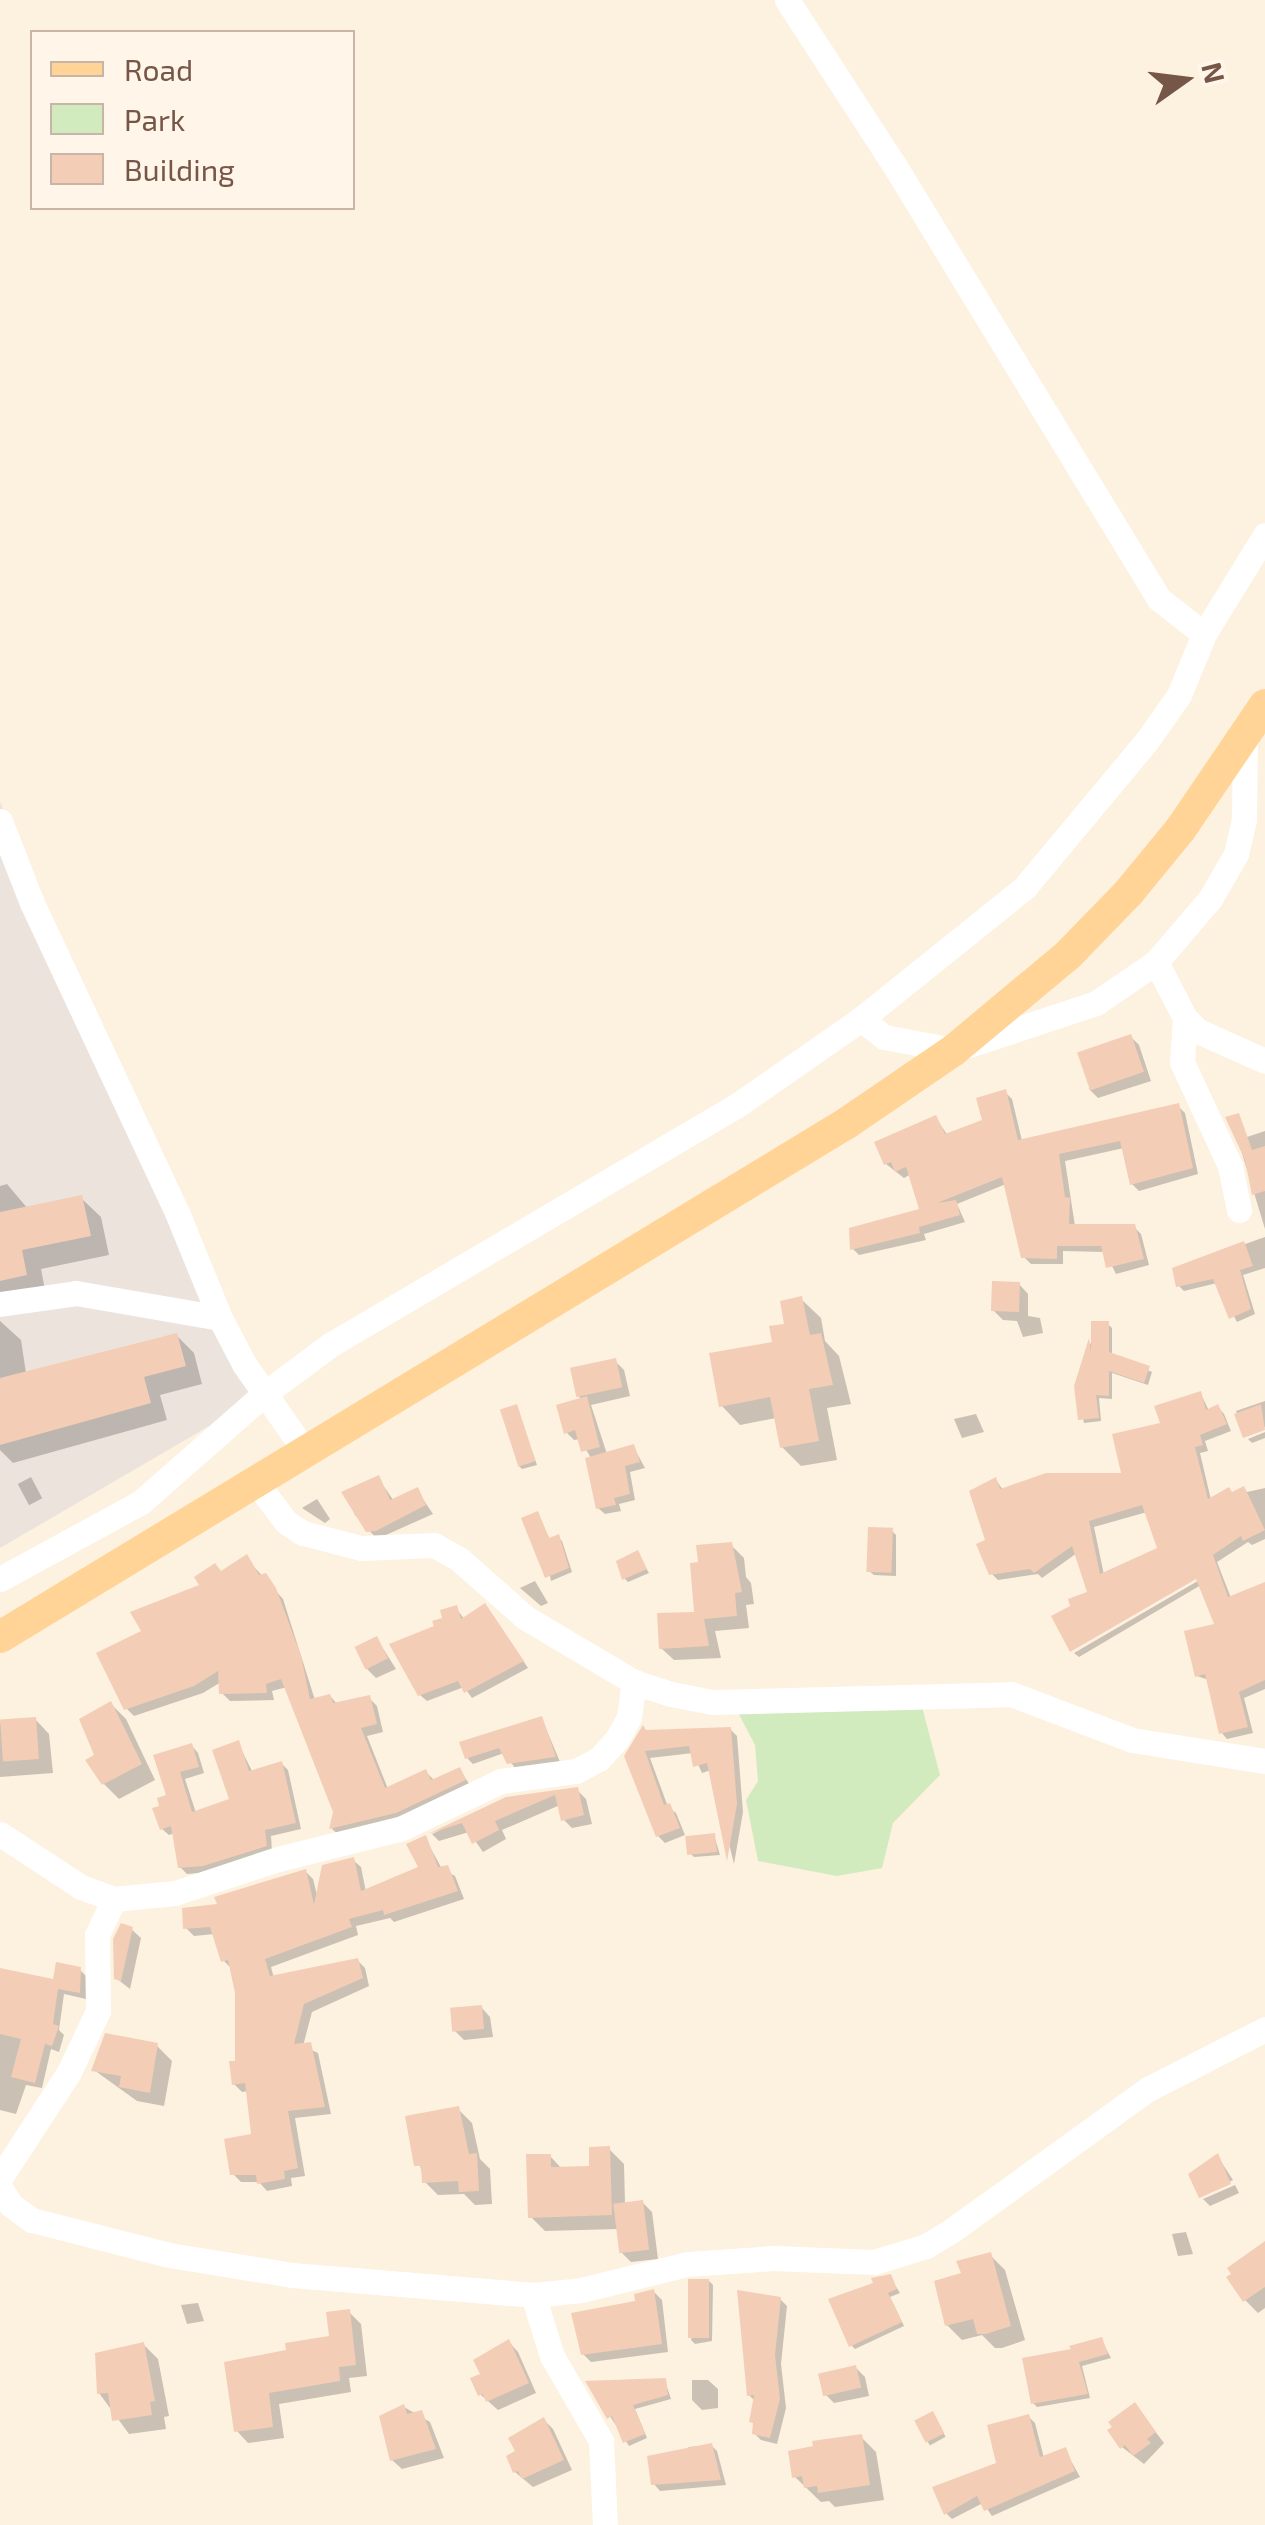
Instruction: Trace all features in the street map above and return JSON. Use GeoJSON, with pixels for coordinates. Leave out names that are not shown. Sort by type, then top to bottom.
{"type":"FeatureCollection","features":[{"type":"Feature","properties":{"kind":"main road"},"geometry":{"type":"LineString","coordinates":[[0,1638],[847,1123],[954,1050],[1068,955],[1129,892],[1180,830],[1265,705]]}},
{"type":"Feature","properties":{"kind":"street"},"geometry":{"type":"LineString","coordinates":[[786,0],[902,178],[1159,598],[1204,634]]}},
{"type":"Feature","properties":{"kind":"street"},"geometry":{"type":"LineString","coordinates":[[0,1579],[141,1502],[264,1394],[330,1345],[736,1106],[862,1019],[1025,886],[1146,742],[1178,695],[1204,634],[1265,535]]}},
{"type":"Feature","properties":{"kind":"street"},"geometry":{"type":"LineString","coordinates":[[862,1019],[884,1037],[954,1050],[1096,1003],[1156,962],[1210,900],[1236,854],[1244,819],[1245,737]]}},
{"type":"Feature","properties":{"kind":"street"},"geometry":{"type":"LineString","coordinates":[[0,821],[32,903],[178,1215],[220,1318],[264,1394],[304,1451]]}},
{"type":"Feature","properties":{"kind":"street"},"geometry":{"type":"LineString","coordinates":[[1156,962],[1185,1018],[1198,1031],[1265,1061]]}},
{"type":"Feature","properties":{"kind":"street"},"geometry":{"type":"LineString","coordinates":[[1185,1018],[1182,1062],[1230,1166],[1239,1210]]}},
{"type":"Feature","properties":{"kind":"street"},"geometry":{"type":"LineString","coordinates":[[0,1304],[76,1293],[220,1318]]}},
{"type":"Feature","properties":{"kind":"street"},"geometry":{"type":"LineString","coordinates":[[255,1481],[286,1522],[303,1533],[361,1548],[434,1546],[458,1559],[526,1618],[634,1682],[712,1702],[1010,1694],[1042,1702],[1132,1740],[1265,1761]]}},
{"type":"Feature","properties":{"kind":"street"},"geometry":{"type":"LineString","coordinates":[[0,1834],[81,1887],[114,1899],[175,1892],[278,1859],[402,1828],[501,1781],[576,1771],[599,1759],[617,1739],[629,1717],[634,1682]]}},
{"type":"Feature","properties":{"kind":"street"},"geometry":{"type":"LineString","coordinates":[[0,2178],[69,2072],[98,2011],[97,1935],[114,1899]]}},
{"type":"Feature","properties":{"kind":"street"},"geometry":{"type":"LineString","coordinates":[[0,2188],[11,2205],[32,2220],[169,2255],[292,2275],[533,2295],[580,2290],[688,2264],[773,2258],[874,2262],[938,2238],[1003,2197],[1148,2089],[1265,2029]]}},
{"type":"Feature","properties":{"kind":"street"},"geometry":{"type":"LineString","coordinates":[[533,2295],[552,2356],[601,2441],[605,2525]]}},
{"type":"Feature","properties":{"kind":"shaded area"},"geometry":{"type":"Polygon","coordinates":[[[0,802],[264,1394],[0,1548],[0,802]]]}},
{"type":"Feature","properties":{"kind":"green space"},"geometry":{"type":"Polygon","coordinates":[[[921,1703],[940,1775],[893,1823],[882,1868],[837,1876],[758,1861],[746,1800],[758,1781],[755,1745],[734,1705],[921,1703]]]}},
{"type":"Feature","properties":{"kind":"building"},"geometry":{"type":"Polygon","coordinates":[[[1131,1034],[1144,1072],[1090,1090],[1077,1053],[1131,1034]]]}},
{"type":"Feature","properties":{"kind":"building"},"geometry":{"type":"Polygon","coordinates":[[[1006,1089],[1018,1140],[1179,1103],[1193,1168],[1130,1185],[1120,1141],[1059,1154],[1065,1197],[1070,1198],[1069,1224],[1135,1224],[1144,1259],[1106,1268],[1101,1246],[1057,1246],[1057,1259],[1021,1258],[1002,1177],[937,1203],[956,1200],[960,1215],[919,1227],[920,1233],[850,1250],[849,1228],[919,1209],[906,1167],[895,1172],[891,1162],[884,1165],[874,1142],[936,1115],[945,1134],[982,1120],[976,1098],[1006,1089]]]}},
{"type":"Feature","properties":{"kind":"building"},"geometry":{"type":"Polygon","coordinates":[[[1239,1113],[1252,1150],[1265,1146],[1265,1191],[1252,1195],[1245,1160],[1225,1117],[1239,1113]]]}},
{"type":"Feature","properties":{"kind":"building"},"geometry":{"type":"Polygon","coordinates":[[[82,1195],[91,1236],[22,1250],[27,1275],[0,1281],[0,1212],[82,1195]]]}},
{"type":"Feature","properties":{"kind":"building"},"geometry":{"type":"Polygon","coordinates":[[[1244,1241],[1253,1266],[1240,1270],[1251,1309],[1229,1319],[1213,1279],[1176,1287],[1172,1268],[1244,1241]]]}},
{"type":"Feature","properties":{"kind":"building"},"geometry":{"type":"Polygon","coordinates":[[[992,1281],[1020,1282],[1019,1312],[991,1311],[992,1281]]]}},
{"type":"Feature","properties":{"kind":"building"},"geometry":{"type":"Polygon","coordinates":[[[802,1296],[810,1335],[821,1333],[833,1385],[809,1389],[819,1441],[780,1448],[770,1397],[719,1407],[709,1353],[772,1342],[769,1326],[784,1324],[780,1301],[802,1296]]]}},
{"type":"Feature","properties":{"kind":"building"},"geometry":{"type":"Polygon","coordinates":[[[1091,1321],[1109,1321],[1109,1352],[1150,1366],[1144,1383],[1109,1371],[1109,1396],[1096,1395],[1099,1418],[1078,1420],[1074,1386],[1089,1338],[1091,1353],[1091,1321]]]}},
{"type":"Feature","properties":{"kind":"building"},"geometry":{"type":"Polygon","coordinates":[[[177,1333],[186,1366],[144,1377],[151,1403],[0,1445],[0,1378],[177,1333]]]}},
{"type":"Feature","properties":{"kind":"building"},"geometry":{"type":"Polygon","coordinates":[[[616,1358],[622,1387],[576,1397],[570,1368],[616,1358]]]}},
{"type":"Feature","properties":{"kind":"building"},"geometry":{"type":"Polygon","coordinates":[[[1201,1391],[1206,1410],[1218,1404],[1227,1424],[1200,1435],[1203,1445],[1195,1447],[1208,1499],[1229,1487],[1232,1492],[1244,1486],[1265,1530],[1243,1541],[1241,1536],[1213,1555],[1228,1597],[1265,1582],[1265,1680],[1239,1692],[1248,1727],[1219,1734],[1205,1674],[1195,1677],[1184,1631],[1214,1624],[1196,1579],[1070,1652],[1051,1616],[1070,1606],[1068,1599],[1087,1592],[1072,1546],[1034,1573],[1030,1569],[989,1575],[976,1544],[985,1540],[969,1491],[996,1477],[1000,1489],[1046,1473],[1121,1473],[1112,1434],[1160,1423],[1154,1406],[1201,1391]],[[1142,1505],[1089,1521],[1100,1574],[1157,1548],[1142,1505]]]}},
{"type":"Feature","properties":{"kind":"building"},"geometry":{"type":"Polygon","coordinates":[[[587,1396],[600,1447],[581,1452],[575,1430],[564,1434],[556,1405],[587,1396]]]}},
{"type":"Feature","properties":{"kind":"building"},"geometry":{"type":"Polygon","coordinates":[[[517,1404],[536,1461],[518,1467],[500,1410],[517,1404]]]}},
{"type":"Feature","properties":{"kind":"building"},"geometry":{"type":"Polygon","coordinates":[[[1261,1404],[1265,1430],[1243,1438],[1234,1414],[1261,1404]]]}},
{"type":"Feature","properties":{"kind":"building"},"geometry":{"type":"Polygon","coordinates":[[[634,1444],[640,1462],[625,1466],[630,1494],[614,1498],[616,1505],[596,1509],[585,1458],[634,1444]]]}},
{"type":"Feature","properties":{"kind":"building"},"geometry":{"type":"Polygon","coordinates":[[[379,1475],[390,1500],[418,1487],[426,1505],[376,1531],[366,1532],[341,1492],[379,1475]]]}},
{"type":"Feature","properties":{"kind":"building"},"geometry":{"type":"Polygon","coordinates":[[[538,1511],[549,1538],[559,1534],[569,1568],[545,1578],[521,1518],[538,1511]]]}},
{"type":"Feature","properties":{"kind":"building"},"geometry":{"type":"Polygon","coordinates":[[[868,1527],[893,1528],[891,1573],[866,1572],[868,1527]]]}},
{"type":"Feature","properties":{"kind":"building"},"geometry":{"type":"Polygon","coordinates":[[[732,1542],[742,1592],[735,1593],[737,1616],[704,1619],[709,1646],[659,1649],[657,1613],[694,1612],[690,1563],[698,1562],[696,1545],[732,1542]]]}},
{"type":"Feature","properties":{"kind":"building"},"geometry":{"type":"Polygon","coordinates":[[[638,1550],[647,1569],[622,1580],[616,1561],[638,1550]]]}},
{"type":"Feature","properties":{"kind":"building"},"geometry":{"type":"Polygon","coordinates":[[[247,1554],[259,1575],[266,1573],[276,1588],[301,1656],[310,1699],[330,1694],[333,1703],[370,1695],[377,1724],[361,1728],[385,1788],[426,1769],[431,1780],[460,1767],[466,1780],[396,1813],[329,1829],[333,1812],[281,1679],[266,1684],[267,1693],[219,1694],[218,1671],[194,1686],[124,1710],[96,1653],[141,1631],[130,1612],[199,1585],[194,1577],[215,1563],[221,1571],[247,1554]]]}},
{"type":"Feature","properties":{"kind":"building"},"geometry":{"type":"Polygon","coordinates":[[[485,1603],[524,1661],[464,1693],[458,1681],[418,1696],[389,1644],[434,1626],[432,1621],[442,1618],[440,1610],[457,1605],[461,1619],[485,1603]]]}},
{"type":"Feature","properties":{"kind":"building"},"geometry":{"type":"Polygon","coordinates":[[[377,1636],[388,1658],[365,1669],[355,1647],[377,1636]]]}},
{"type":"Feature","properties":{"kind":"building"},"geometry":{"type":"Polygon","coordinates":[[[111,1701],[142,1764],[102,1785],[85,1760],[94,1755],[79,1719],[111,1701]]]}},
{"type":"Feature","properties":{"kind":"building"},"geometry":{"type":"Polygon","coordinates":[[[542,1716],[556,1757],[507,1764],[499,1748],[465,1759],[459,1742],[542,1716]]]}},
{"type":"Feature","properties":{"kind":"building"},"geometry":{"type":"Polygon","coordinates":[[[36,1717],[39,1759],[3,1761],[0,1720],[36,1717]]]}},
{"type":"Feature","properties":{"kind":"building"},"geometry":{"type":"Polygon","coordinates":[[[643,1725],[646,1730],[731,1727],[737,1804],[727,1861],[707,1763],[693,1767],[689,1746],[645,1751],[664,1805],[670,1803],[680,1828],[656,1837],[624,1756],[643,1725]]]}},
{"type":"Feature","properties":{"kind":"building"},"geometry":{"type":"Polygon","coordinates":[[[239,1740],[249,1771],[282,1761],[296,1823],[265,1830],[267,1846],[203,1866],[178,1868],[171,1826],[160,1830],[152,1808],[159,1806],[157,1798],[166,1795],[153,1755],[192,1743],[199,1767],[180,1772],[192,1812],[229,1799],[212,1750],[239,1740]]]}},
{"type":"Feature","properties":{"kind":"building"},"geometry":{"type":"Polygon","coordinates":[[[578,1787],[584,1815],[561,1821],[555,1795],[495,1821],[499,1830],[472,1844],[462,1823],[428,1834],[506,1797],[578,1787]]]}},
{"type":"Feature","properties":{"kind":"building"},"geometry":{"type":"Polygon","coordinates":[[[715,1833],[717,1852],[687,1855],[685,1836],[715,1833]]]}},
{"type":"Feature","properties":{"kind":"building"},"geometry":{"type":"Polygon","coordinates":[[[426,1835],[438,1867],[448,1865],[458,1891],[384,1915],[383,1910],[349,1919],[352,1927],[265,1959],[270,1976],[358,1958],[363,1978],[304,2004],[294,2044],[311,2042],[325,2107],[288,2111],[298,2168],[284,2171],[285,2179],[257,2184],[256,2175],[230,2175],[224,2139],[251,2134],[245,2083],[232,2085],[229,2061],[235,2061],[235,1993],[228,1960],[221,1962],[210,1927],[183,1929],[182,1908],[217,1904],[214,1897],[306,1869],[314,1905],[322,1865],[354,1857],[361,1891],[418,1867],[406,1844],[426,1835]]]}},
{"type":"Feature","properties":{"kind":"building"},"geometry":{"type":"Polygon","coordinates":[[[121,1923],[133,1927],[121,1981],[114,1979],[113,1939],[121,1923]]]}},
{"type":"Feature","properties":{"kind":"building"},"geometry":{"type":"Polygon","coordinates":[[[56,1962],[81,1967],[80,1993],[58,1989],[53,2024],[59,2026],[52,2046],[45,2044],[35,2083],[11,2077],[21,2039],[0,2034],[0,1968],[53,1979],[56,1962]]]}},
{"type":"Feature","properties":{"kind":"building"},"geometry":{"type":"Polygon","coordinates":[[[482,2005],[484,2029],[452,2032],[450,2008],[482,2005]]]}},
{"type":"Feature","properties":{"kind":"building"},"geometry":{"type":"Polygon","coordinates":[[[105,2033],[158,2043],[150,2093],[119,2087],[121,2076],[91,2071],[105,2033]]]}},
{"type":"Feature","properties":{"kind":"building"},"geometry":{"type":"Polygon","coordinates":[[[459,2106],[469,2154],[477,2153],[479,2191],[459,2192],[458,2181],[422,2183],[421,2166],[414,2166],[405,2116],[459,2106]]]}},
{"type":"Feature","properties":{"kind":"building"},"geometry":{"type":"Polygon","coordinates":[[[610,2146],[612,2215],[528,2218],[526,2154],[551,2154],[551,2167],[589,2166],[589,2147],[610,2146]]]}},
{"type":"Feature","properties":{"kind":"building"},"geometry":{"type":"Polygon","coordinates":[[[1218,2153],[1231,2184],[1199,2198],[1188,2174],[1218,2153]]]}},
{"type":"Feature","properties":{"kind":"building"},"geometry":{"type":"Polygon","coordinates":[[[643,2200],[649,2250],[619,2253],[613,2204],[643,2200]]]}},
{"type":"Feature","properties":{"kind":"building"},"geometry":{"type":"Polygon","coordinates":[[[1265,2241],[1265,2287],[1243,2302],[1226,2277],[1231,2274],[1227,2268],[1265,2241]]]}},
{"type":"Feature","properties":{"kind":"building"},"geometry":{"type":"Polygon","coordinates":[[[991,2252],[1011,2326],[977,2334],[973,2319],[945,2326],[934,2281],[961,2273],[956,2261],[991,2252]]]}},
{"type":"Feature","properties":{"kind":"building"},"geometry":{"type":"Polygon","coordinates":[[[891,2274],[897,2289],[888,2293],[902,2322],[849,2347],[828,2299],[873,2283],[871,2278],[891,2274]]]}},
{"type":"Feature","properties":{"kind":"building"},"geometry":{"type":"Polygon","coordinates":[[[688,2279],[709,2279],[709,2338],[688,2338],[688,2279]]]}},
{"type":"Feature","properties":{"kind":"building"},"geometry":{"type":"Polygon","coordinates":[[[654,2289],[662,2344],[581,2355],[571,2313],[635,2301],[634,2294],[654,2289]]]}},
{"type":"Feature","properties":{"kind":"building"},"geometry":{"type":"Polygon","coordinates":[[[737,2290],[781,2297],[775,2355],[780,2399],[770,2438],[752,2434],[753,2423],[749,2422],[754,2395],[747,2396],[737,2290]]]}},
{"type":"Feature","properties":{"kind":"building"},"geometry":{"type":"Polygon","coordinates":[[[350,2309],[356,2365],[339,2367],[340,2381],[269,2393],[273,2427],[234,2432],[224,2362],[286,2350],[285,2343],[329,2336],[326,2312],[350,2309]]]}},
{"type":"Feature","properties":{"kind":"building"},"geometry":{"type":"Polygon","coordinates":[[[1102,2337],[1108,2354],[1079,2362],[1088,2394],[1031,2404],[1022,2358],[1071,2349],[1069,2346],[1102,2337]]]}},
{"type":"Feature","properties":{"kind":"building"},"geometry":{"type":"Polygon","coordinates":[[[509,2339],[529,2383],[486,2402],[483,2394],[478,2396],[470,2378],[480,2374],[473,2360],[509,2339]]]}},
{"type":"Feature","properties":{"kind":"building"},"geometry":{"type":"Polygon","coordinates":[[[144,2342],[155,2401],[150,2402],[152,2415],[112,2421],[108,2393],[97,2394],[95,2353],[144,2342]]]}},
{"type":"Feature","properties":{"kind":"building"},"geometry":{"type":"Polygon","coordinates":[[[856,2365],[861,2387],[823,2396],[818,2374],[856,2365]]]}},
{"type":"Feature","properties":{"kind":"building"},"geometry":{"type":"Polygon","coordinates":[[[666,2378],[668,2395],[633,2405],[645,2434],[623,2443],[612,2416],[607,2419],[585,2381],[666,2378]]]}},
{"type":"Feature","properties":{"kind":"building"},"geometry":{"type":"Polygon","coordinates":[[[1135,2402],[1156,2432],[1147,2439],[1151,2443],[1133,2456],[1125,2445],[1120,2449],[1107,2430],[1112,2427],[1108,2422],[1135,2402]]]}},
{"type":"Feature","properties":{"kind":"building"},"geometry":{"type":"Polygon","coordinates":[[[404,2404],[407,2414],[422,2410],[436,2449],[390,2461],[379,2416],[404,2404]]]}},
{"type":"Feature","properties":{"kind":"building"},"geometry":{"type":"Polygon","coordinates":[[[933,2411],[944,2433],[926,2443],[914,2421],[933,2411]]]}},
{"type":"Feature","properties":{"kind":"building"},"geometry":{"type":"Polygon","coordinates":[[[1029,2414],[1040,2457],[1066,2447],[1075,2471],[984,2511],[977,2496],[944,2515],[932,2487],[996,2463],[987,2425],[1029,2414]]]}},
{"type":"Feature","properties":{"kind":"building"},"geometry":{"type":"Polygon","coordinates":[[[544,2417],[564,2460],[522,2479],[518,2471],[513,2473],[506,2456],[515,2451],[508,2438],[544,2417]]]}},
{"type":"Feature","properties":{"kind":"building"},"geometry":{"type":"Polygon","coordinates":[[[862,2434],[870,2485],[818,2493],[817,2486],[804,2488],[802,2476],[792,2478],[788,2451],[813,2446],[812,2441],[862,2434]]]}},
{"type":"Feature","properties":{"kind":"building"},"geometry":{"type":"Polygon","coordinates":[[[712,2443],[721,2480],[651,2485],[647,2456],[712,2443]]]}}]}
